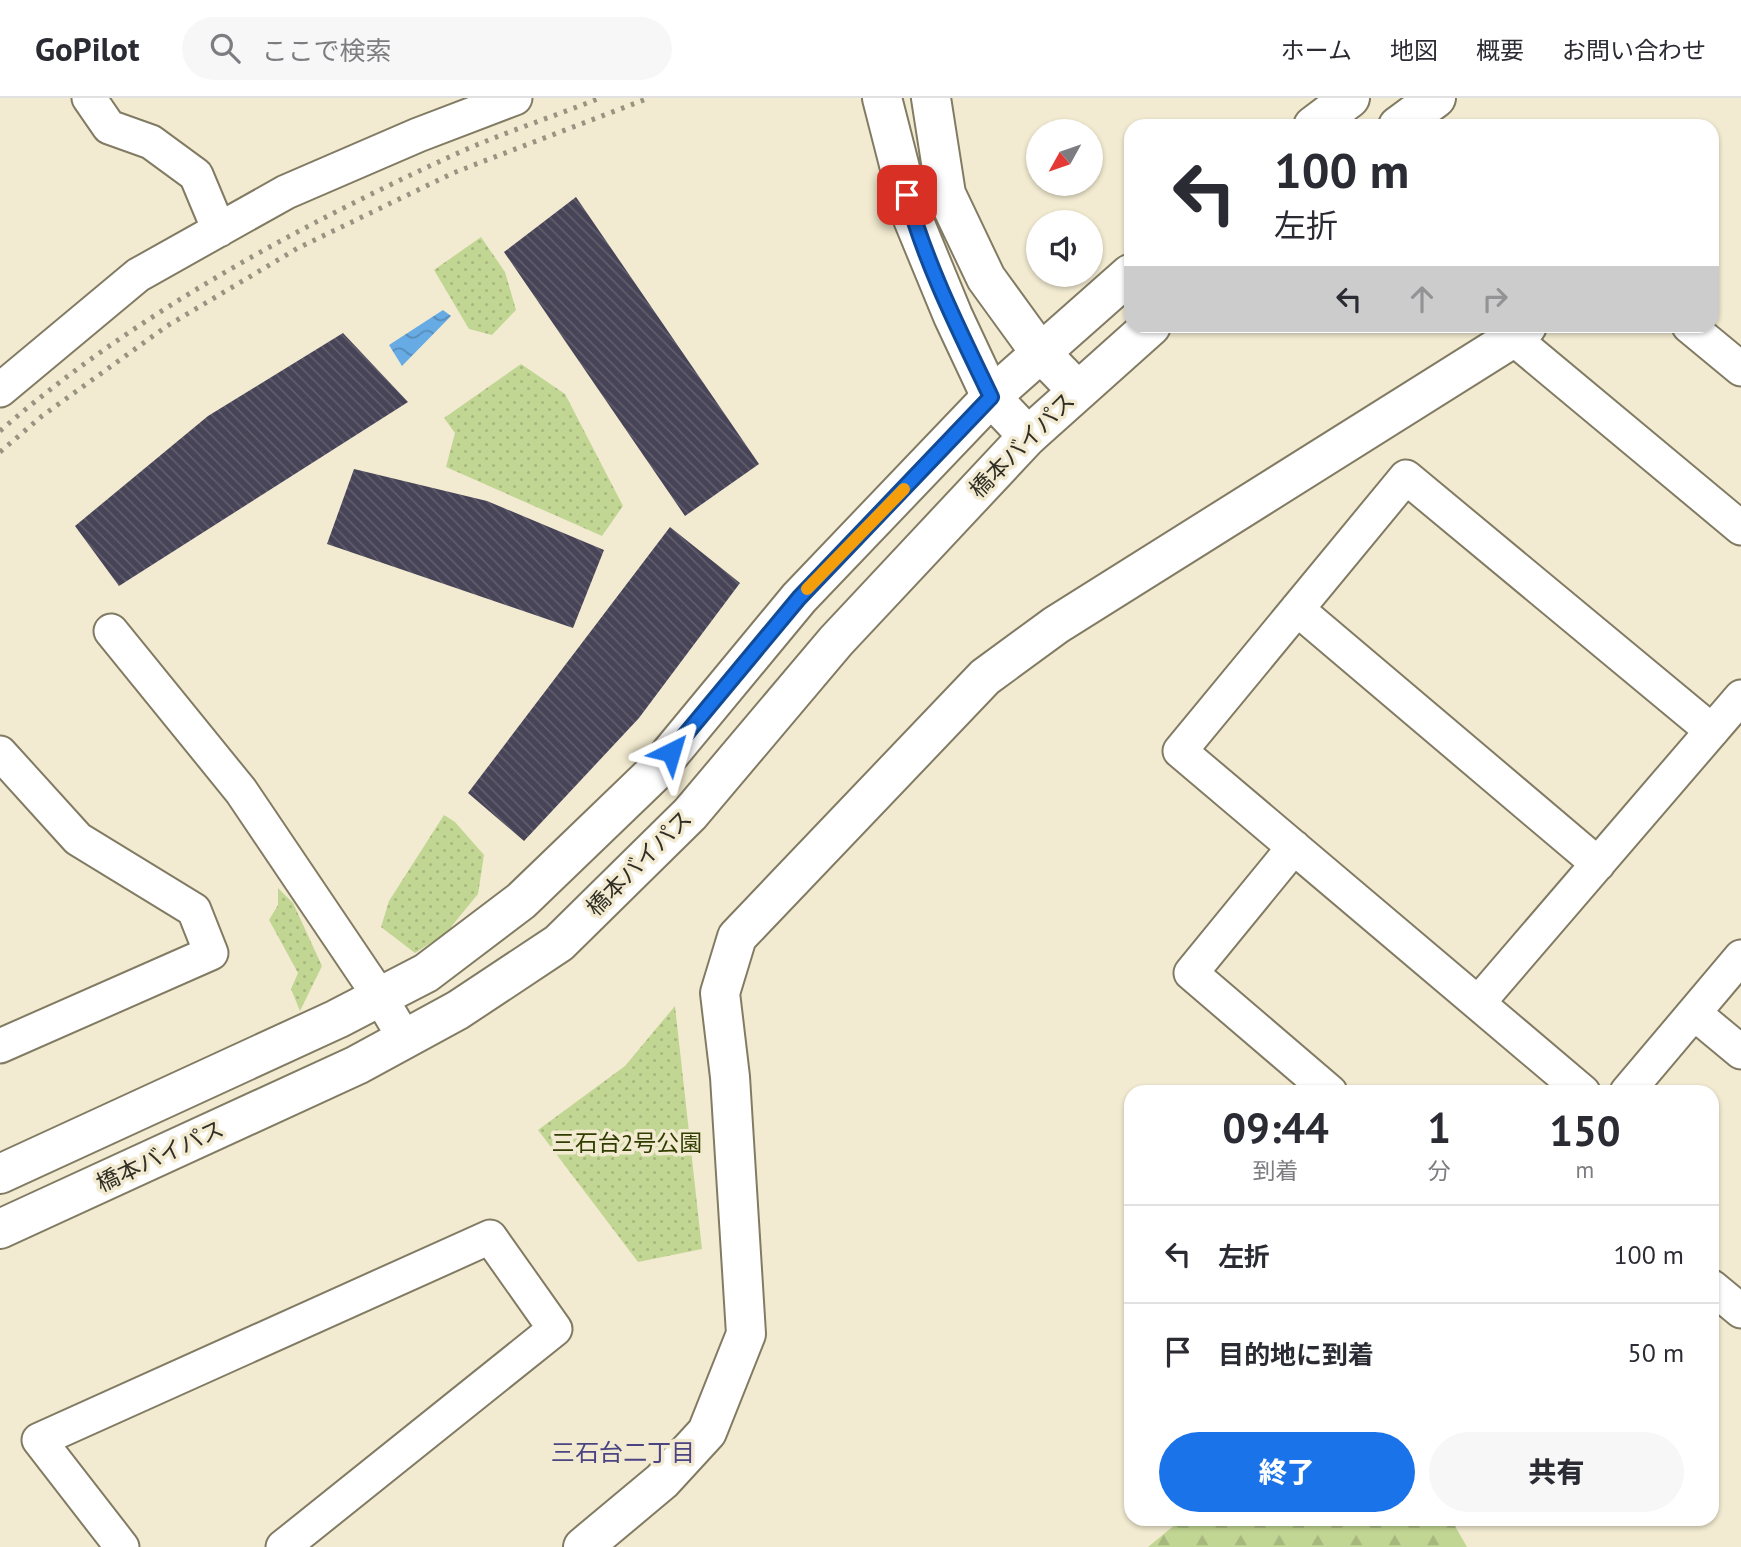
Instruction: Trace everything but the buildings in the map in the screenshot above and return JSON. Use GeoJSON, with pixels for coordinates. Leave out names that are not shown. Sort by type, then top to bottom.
{"type":"FeatureCollection","features":[{"type":"Feature","properties":{"kind":"main road"},"geometry":{"type":"LineString","coordinates":[[882,98],[914,219],[953,316],[991,397],[1028,436]]}},
{"type":"Feature","properties":{"kind":"main road"},"geometry":{"type":"LineString","coordinates":[[930,98],[946,194],[986,278],[1039,351],[1077,390]]}},
{"type":"Feature","properties":{"kind":"main road"},"geometry":{"type":"LineString","coordinates":[[1322,119],[1350,98]]}},
{"type":"Feature","properties":{"kind":"main road"},"geometry":{"type":"LineString","coordinates":[[1408,119],[1436,98]]}},
{"type":"Feature","properties":{"kind":"main road"},"geometry":{"type":"LineString","coordinates":[[0,1174],[426,973],[521,901],[646,781],[799,598],[991,397],[1039,351],[1124,279]]}},
{"type":"Feature","properties":{"kind":"main road","name":"橋本バイパス"},"geometry":{"type":"LineString","coordinates":[[0,1229],[357,1065],[457,1010],[559,943],[690,814],[836,641],[1028,436],[1143,333]]}},
{"type":"Feature","properties":{"kind":"main road"},"geometry":{"type":"LineString","coordinates":[[594,1544],[662,1481],[707,1432],[746,1334],[730,1077],[720,993],[737,937],[985,677],[1056,625],[1518,333]]}},
{"type":"Feature","properties":{"kind":"street"},"geometry":{"type":"LineString","coordinates":[[89,98],[109,127],[151,142],[196,175],[219,230]]}},
{"type":"Feature","properties":{"kind":"street"},"geometry":{"type":"LineString","coordinates":[[0,390],[138,275],[286,192],[418,135],[515,98]]}},
{"type":"Feature","properties":{"kind":"street"},"geometry":{"type":"LineString","coordinates":[[1521,333],[1741,528]]}},
{"type":"Feature","properties":{"kind":"street"},"geometry":{"type":"LineString","coordinates":[[1697,333],[1741,369]]}},
{"type":"Feature","properties":{"kind":"street"},"geometry":{"type":"LineString","coordinates":[[1575,1085],[1180,751],[1406,477],[1712,731]]}},
{"type":"Feature","properties":{"kind":"street"},"geometry":{"type":"LineString","coordinates":[[1297,609],[1598,864]]}},
{"type":"Feature","properties":{"kind":"street"},"geometry":{"type":"LineString","coordinates":[[111,631],[241,791],[380,996],[405,1039]]}},
{"type":"Feature","properties":{"kind":"street"},"geometry":{"type":"LineString","coordinates":[[1478,1003],[1741,697]]}},
{"type":"Feature","properties":{"kind":"street"},"geometry":{"type":"LineString","coordinates":[[0,753],[78,839],[194,910],[211,953],[0,1046]]}},
{"type":"Feature","properties":{"kind":"street"},"geometry":{"type":"LineString","coordinates":[[1294,847],[1191,973],[1322,1085]]}},
{"type":"Feature","properties":{"kind":"street"},"geometry":{"type":"LineString","coordinates":[[1633,1085],[1741,957]]}},
{"type":"Feature","properties":{"kind":"street"},"geometry":{"type":"LineString","coordinates":[[1694,1013],[1741,1052]]}},
{"type":"Feature","properties":{"kind":"street"},"geometry":{"type":"LineString","coordinates":[[122,1547],[39,1440],[490,1237],[555,1329],[283,1547]]}},
{"type":"Feature","properties":{"kind":"street"},"geometry":{"type":"LineString","coordinates":[[1719,1293],[1741,1311]]}},
{"type":"Feature","properties":{"kind":"green space"},"geometry":{"type":"Polygon","coordinates":[[[481,237],[505,272],[516,310],[492,335],[469,329],[434,270],[481,237]]]}},
{"type":"Feature","properties":{"kind":"green space"},"geometry":{"type":"Polygon","coordinates":[[[521,364],[565,394],[623,506],[602,536],[446,467],[455,433],[444,418],[521,364]]]}},
{"type":"Feature","properties":{"kind":"green space"},"geometry":{"type":"Polygon","coordinates":[[[444,815],[455,822],[484,855],[478,894],[446,933],[415,953],[381,927],[389,901],[444,815]]]}},
{"type":"Feature","properties":{"kind":"green space"},"geometry":{"type":"Polygon","coordinates":[[[278,888],[293,903],[322,966],[300,1011],[291,989],[298,973],[269,920],[278,905],[278,888]]]}},
{"type":"Feature","properties":{"kind":"green space","name":"三石台2号公園"},"geometry":{"type":"Polygon","coordinates":[[[675,1006],[702,1249],[638,1262],[538,1130],[625,1066],[675,1006]]]}},
{"type":"Feature","properties":{"kind":"green space"},"geometry":{"type":"Polygon","coordinates":[[[1174,1526],[1455,1526],[1467,1547],[1148,1547],[1174,1526]]]}},
{"type":"Feature","properties":{"kind":"water"},"geometry":{"type":"Polygon","coordinates":[[[443,310],[451,316],[402,366],[389,345],[443,310]]]}},
{"type":"Feature","properties":{"kind":"railway"},"geometry":{"type":"LineString","coordinates":[[0,431],[50,390],[157,314],[271,246],[447,158],[600,98]]}},
{"type":"Feature","properties":{"kind":"railway"},"geometry":{"type":"LineString","coordinates":[[0,452],[42,416],[167,326],[298,248],[453,173],[649,98]]}},
{"type":"Feature","properties":{"kind":"slow traffic"},"geometry":{"type":"LineString","coordinates":[[807,589],[904,489]]}},
{"type":"Feature","properties":{"kind":"district","name":"三石台二丁目"},"geometry":{"type":"Point","coordinates":[623,1453]}},
{"type":"Feature","properties":{"kind":"route"},"geometry":{"type":"LineString","coordinates":[[671,752],[799,598],[991,397],[953,316],[907,195]]}}]}
